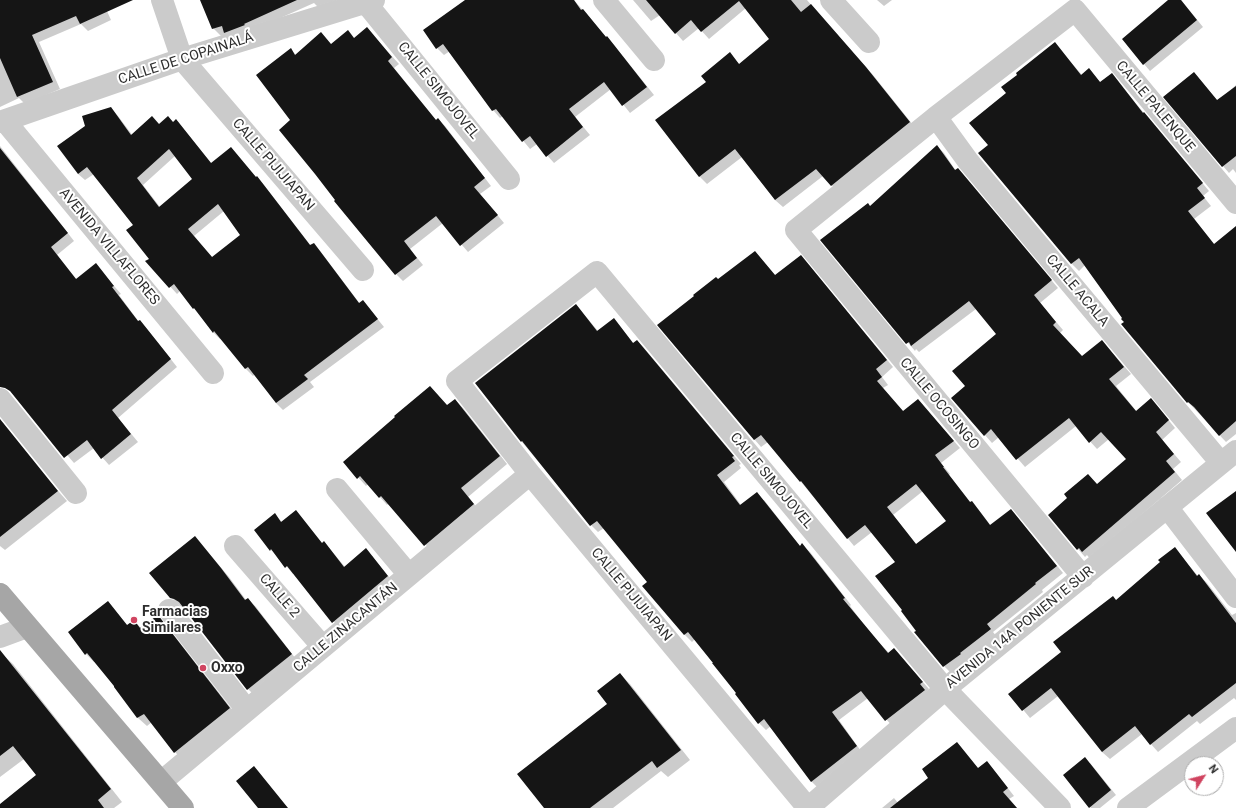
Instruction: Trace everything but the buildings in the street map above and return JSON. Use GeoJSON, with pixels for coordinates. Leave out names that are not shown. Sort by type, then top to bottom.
{"type":"FeatureCollection","features":[{"type":"Feature","properties":{"kind":"main road"},"geometry":{"type":"LineString","coordinates":[[0,594],[183,808]]}},
{"type":"Feature","properties":{"kind":"street"},"geometry":{"type":"LineString","coordinates":[[162,0],[182,59]]}},
{"type":"Feature","properties":{"kind":"street"},"geometry":{"type":"LineString","coordinates":[[604,0],[654,60]]}},
{"type":"Feature","properties":{"kind":"street"},"geometry":{"type":"LineString","coordinates":[[831,0],[870,42]]}},
{"type":"Feature","properties":{"kind":"street","name":"CALLE DE COPAINALÁ"},"geometry":{"type":"LineString","coordinates":[[2,121],[182,59],[370,1]]}},
{"type":"Feature","properties":{"kind":"street","name":"CALLE SIMOJOVEL"},"geometry":{"type":"LineString","coordinates":[[370,1],[509,179]]}},
{"type":"Feature","properties":{"kind":"street","name":"CALLE PALENQUE"},"geometry":{"type":"LineString","coordinates":[[936,117],[1075,10],[1236,203]]}},
{"type":"Feature","properties":{"kind":"street","name":"CALLE PIJIJIAPAN"},"geometry":{"type":"LineString","coordinates":[[182,59],[363,270]]}},
{"type":"Feature","properties":{"kind":"street","name":"CALLE OCOSINGO"},"geometry":{"type":"LineString","coordinates":[[936,117],[796,230],[1083,577]]}},
{"type":"Feature","properties":{"kind":"street","name":"CALLE ACALA"},"geometry":{"type":"LineString","coordinates":[[936,117],[973,167],[1229,457]]}},
{"type":"Feature","properties":{"kind":"street","name":"AVENIDA VILLAFLORES"},"geometry":{"type":"LineString","coordinates":[[2,121],[213,373]]}},
{"type":"Feature","properties":{"kind":"street","name":"CALLE PIJIJIAPAN"},"geometry":{"type":"LineString","coordinates":[[597,272],[457,381],[530,474],[808,808]]}},
{"type":"Feature","properties":{"kind":"street","name":"CALLE SIMOJOVEL"},"geometry":{"type":"LineString","coordinates":[[597,272],[945,690],[1060,808]]}},
{"type":"Feature","properties":{"kind":"street"},"geometry":{"type":"LineString","coordinates":[[0,399],[76,493]]}},
{"type":"Feature","properties":{"kind":"street","name":"AVENIDA 14A PONIENTE SUR"},"geometry":{"type":"LineString","coordinates":[[808,808],[945,690],[1229,457]]}},
{"type":"Feature","properties":{"kind":"street","name":"CALLE ZINACANTÁN"},"geometry":{"type":"LineString","coordinates":[[161,782],[530,474]]}},
{"type":"Feature","properties":{"kind":"street"},"geometry":{"type":"LineString","coordinates":[[337,489],[409,575]]}},
{"type":"Feature","properties":{"kind":"street"},"geometry":{"type":"LineString","coordinates":[[1167,507],[1236,597]]}},
{"type":"Feature","properties":{"kind":"street","name":"CALLE 2"},"geometry":{"type":"LineString","coordinates":[[235,546],[323,647]]}},
{"type":"Feature","properties":{"kind":"street"},"geometry":{"type":"LineString","coordinates":[[169,610],[247,710]]}},
{"type":"Feature","properties":{"kind":"street"},"geometry":{"type":"LineString","coordinates":[[0,637],[27,626]]}},
{"type":"Feature","properties":{"kind":"street"},"geometry":{"type":"LineString","coordinates":[[1128,808],[1236,728]]}},
{"type":"Feature","properties":{"kind":"place","name":"Farmacias Similares"},"geometry":{"type":"Point","coordinates":[134,620]}},
{"type":"Feature","properties":{"kind":"place","name":"Oxxo"},"geometry":{"type":"Point","coordinates":[203,668]}}]}
